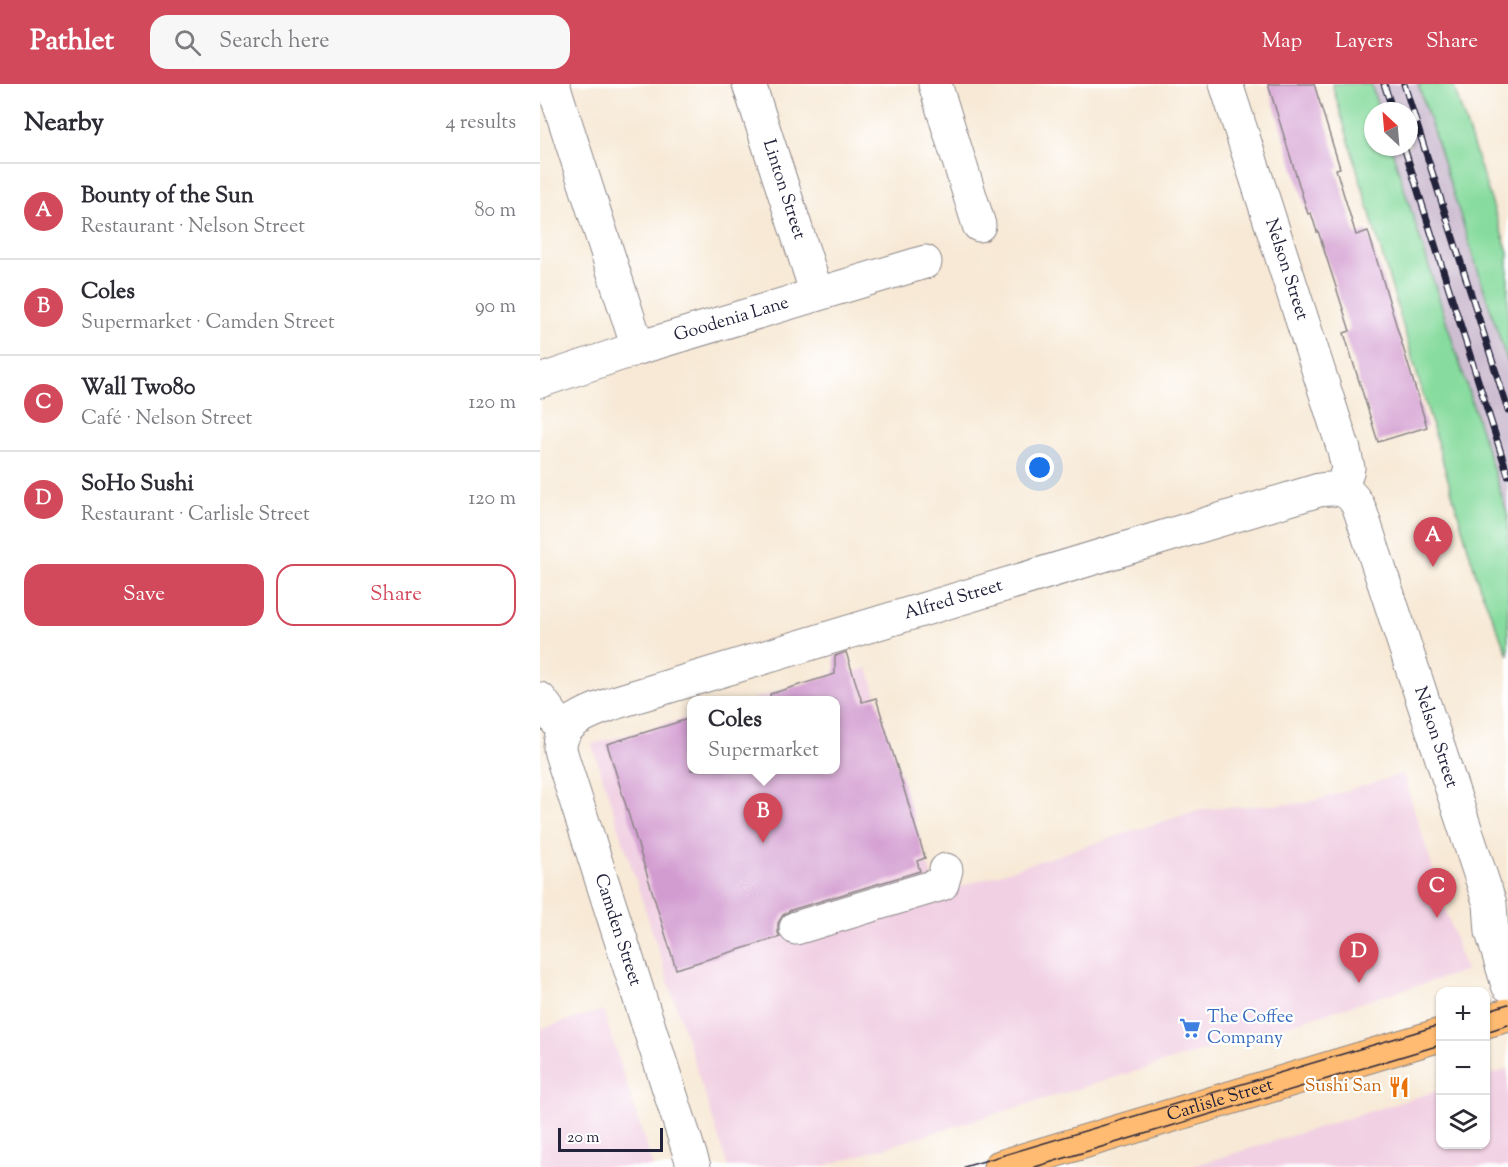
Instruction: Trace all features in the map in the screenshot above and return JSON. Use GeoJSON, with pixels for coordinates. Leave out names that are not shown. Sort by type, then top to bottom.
{"type":"FeatureCollection","features":[{"type":"Feature","properties":{"kind":"main road"},"geometry":{"type":"LineString","coordinates":[[1490,1020],[1508,1015]]}},
{"type":"Feature","properties":{"kind":"main road","name":"Carlisle Street"},"geometry":{"type":"LineString","coordinates":[[1012,1165],[1436,1036]]}},
{"type":"Feature","properties":{"kind":"street"},"geometry":{"type":"LineString","coordinates":[[553,84],[638,348]]}},
{"type":"Feature","properties":{"kind":"street","name":"Linton Street"},"geometry":{"type":"LineString","coordinates":[[749,84],[817,294]]}},
{"type":"Feature","properties":{"kind":"street"},"geometry":{"type":"LineString","coordinates":[[935,84],[979,225]]}},
{"type":"Feature","properties":{"kind":"street","name":"Nelson Street"},"geometry":{"type":"LineString","coordinates":[[1226,84],[1344,450],[1348,468],[1346,492],[1354,497],[1360,510],[1490,904],[1492,932],[1508,985]]}},
{"type":"Feature","properties":{"kind":"street","name":"Goodenia Lane"},"geometry":{"type":"LineString","coordinates":[[540,381],[638,348],[925,261]]}},
{"type":"Feature","properties":{"kind":"street","name":"Alfred Street"},"geometry":{"type":"LineString","coordinates":[[556,756],[571,724],[582,716],[617,702],[1297,497],[1331,488],[1346,492]]}},
{"type":"Feature","properties":{"kind":"street","name":"Camden Street"},"geometry":{"type":"LineString","coordinates":[[540,699],[556,756],[694,1167]]}},
{"type":"Feature","properties":{"kind":"street"},"geometry":{"type":"LineString","coordinates":[[796,928],[942,884],[946,870]]}},
{"type":"Feature","properties":{"kind":"shaded area"},"geometry":{"type":"Polygon","coordinates":[[[1371,84],[1418,84],[1508,364],[1508,516],[1394,156],[1418,156],[1418,102],[1376,102],[1371,84]]]}},
{"type":"Feature","properties":{"kind":"shaded area"},"geometry":{"type":"Polygon","coordinates":[[[868,668],[937,894],[1202,809],[1306,803],[1403,774],[1465,971],[821,1167],[728,1167],[592,744],[687,718],[687,774],[840,774],[840,696],[764,696],[868,668]]]}},
{"type":"Feature","properties":{"kind":"shaded area"},"geometry":{"type":"Polygon","coordinates":[[[603,1010],[653,1167],[540,1167],[540,1029],[603,1010]]]}},
{"type":"Feature","properties":{"kind":"shaded area"},"geometry":{"type":"Polygon","coordinates":[[[1508,1069],[1508,1167],[1190,1167],[1436,1091],[1436,1149],[1490,1149],[1490,1075],[1508,1069]]]}},
{"type":"Feature","properties":{"kind":"green space"},"geometry":{"type":"Polygon","coordinates":[[[1332,84],[1371,84],[1376,102],[1364,102],[1364,156],[1394,156],[1508,516],[1508,655],[1479,585],[1332,84]]]}},
{"type":"Feature","properties":{"kind":"green space"},"geometry":{"type":"Polygon","coordinates":[[[1418,84],[1453,84],[1508,252],[1508,364],[1418,84]]]}},
{"type":"Feature","properties":{"kind":"building"},"geometry":{"type":"Polygon","coordinates":[[[1268,84],[1314,84],[1340,168],[1336,169],[1356,235],[1368,231],[1427,427],[1378,442],[1344,333],[1350,331],[1318,231],[1311,213],[1308,214],[1268,84]]]}},
{"type":"Feature","properties":{"kind":"building"},"geometry":{"type":"Polygon","coordinates":[[[846,652],[862,702],[876,698],[925,858],[917,861],[920,871],[791,910],[783,915],[778,923],[780,937],[676,969],[607,744],[687,719],[687,774],[840,774],[840,696],[770,696],[770,694],[835,674],[835,656],[846,652]]]}},
{"type":"Feature","properties":{"kind":"tram line"},"geometry":{"type":"LineString","coordinates":[[1490,1010],[1508,1004]]}},
{"type":"Feature","properties":{"kind":"tram line"},"geometry":{"type":"LineString","coordinates":[[1490,1031],[1508,1025]]}},
{"type":"Feature","properties":{"kind":"tram line"},"geometry":{"type":"LineString","coordinates":[[964,1167],[1436,1026]]}},
{"type":"Feature","properties":{"kind":"tram line"},"geometry":{"type":"LineString","coordinates":[[1035,1167],[1436,1046]]}},
{"type":"Feature","properties":{"kind":"railway"},"geometry":{"type":"LineString","coordinates":[[1384,84],[1390,102]]}},
{"type":"Feature","properties":{"kind":"railway"},"geometry":{"type":"LineString","coordinates":[[1404,84],[1508,410]]}},
{"type":"Feature","properties":{"kind":"railway"},"geometry":{"type":"LineString","coordinates":[[1407,156],[1508,475]]}},
{"type":"Feature","properties":{"kind":"place","name":"Bounty of the Sun"},"geometry":{"type":"Point","coordinates":[1433,567]}},
{"type":"Feature","properties":{"kind":"place","name":"Coles"},"geometry":{"type":"Point","coordinates":[763,843]}},
{"type":"Feature","properties":{"kind":"place","name":"Wall Two80"},"geometry":{"type":"Point","coordinates":[1437,918]}},
{"type":"Feature","properties":{"kind":"place","name":"SoHo Sushi"},"geometry":{"type":"Point","coordinates":[1359,983]}},
{"type":"Feature","properties":{"kind":"place","name":"The Coffee Company"},"geometry":{"type":"Point","coordinates":[1190,1028]}},
{"type":"Feature","properties":{"kind":"place","name":"Sushi San"},"geometry":{"type":"Point","coordinates":[1399,1087]}}]}
